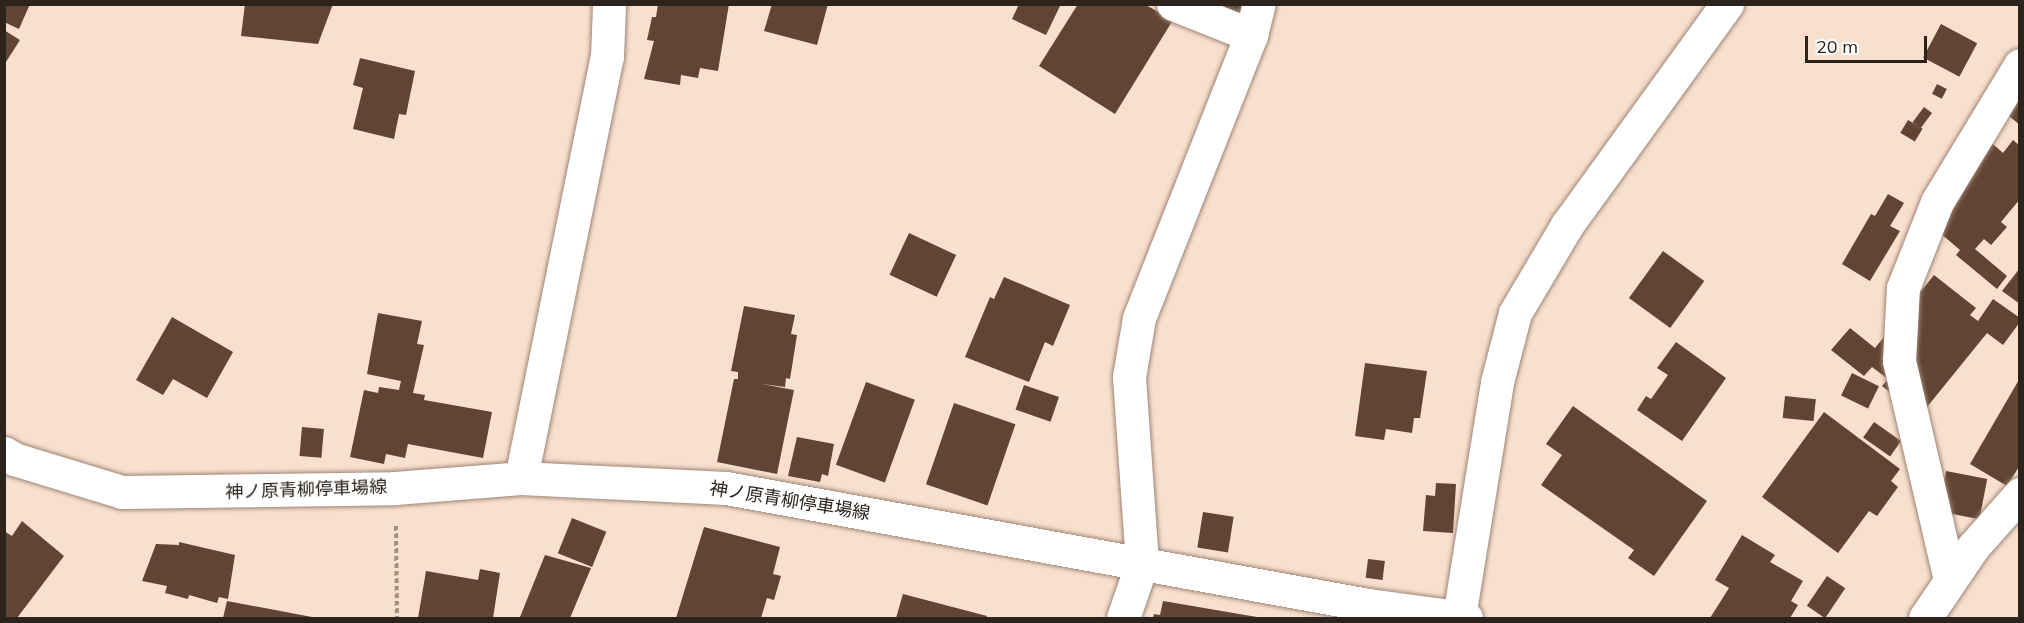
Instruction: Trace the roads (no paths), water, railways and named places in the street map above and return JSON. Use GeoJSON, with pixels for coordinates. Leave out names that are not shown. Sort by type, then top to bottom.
{"type":"FeatureCollection","features":[{"type":"Feature","properties":{"kind":"street"},"geometry":{"type":"LineString","coordinates":[[521,478],[607,57],[609,4]]}},
{"type":"Feature","properties":{"kind":"street"},"geometry":{"type":"LineString","coordinates":[[1123,618],[1142,563],[1129,377],[1138,318],[1255,20],[1173,4]]}},
{"type":"Feature","properties":{"kind":"street"},"geometry":{"type":"LineString","coordinates":[[1462,617],[1497,382],[1515,313],[1567,225],[1727,4]]}},
{"type":"Feature","properties":{"kind":"street"},"geometry":{"type":"LineString","coordinates":[[1950,580],[1899,361],[1903,288],[1937,202],[2019,64]]}},
{"type":"Feature","properties":{"kind":"street","name":"神ノ原青柳停車場線"},"geometry":{"type":"LineString","coordinates":[[8,461],[122,492],[395,488],[521,478],[726,488],[1142,563],[1366,612],[1462,617]]}},
{"type":"Feature","properties":{"kind":"street"},"geometry":{"type":"LineString","coordinates":[[1925,618],[1950,580],[2019,494]]}}]}
